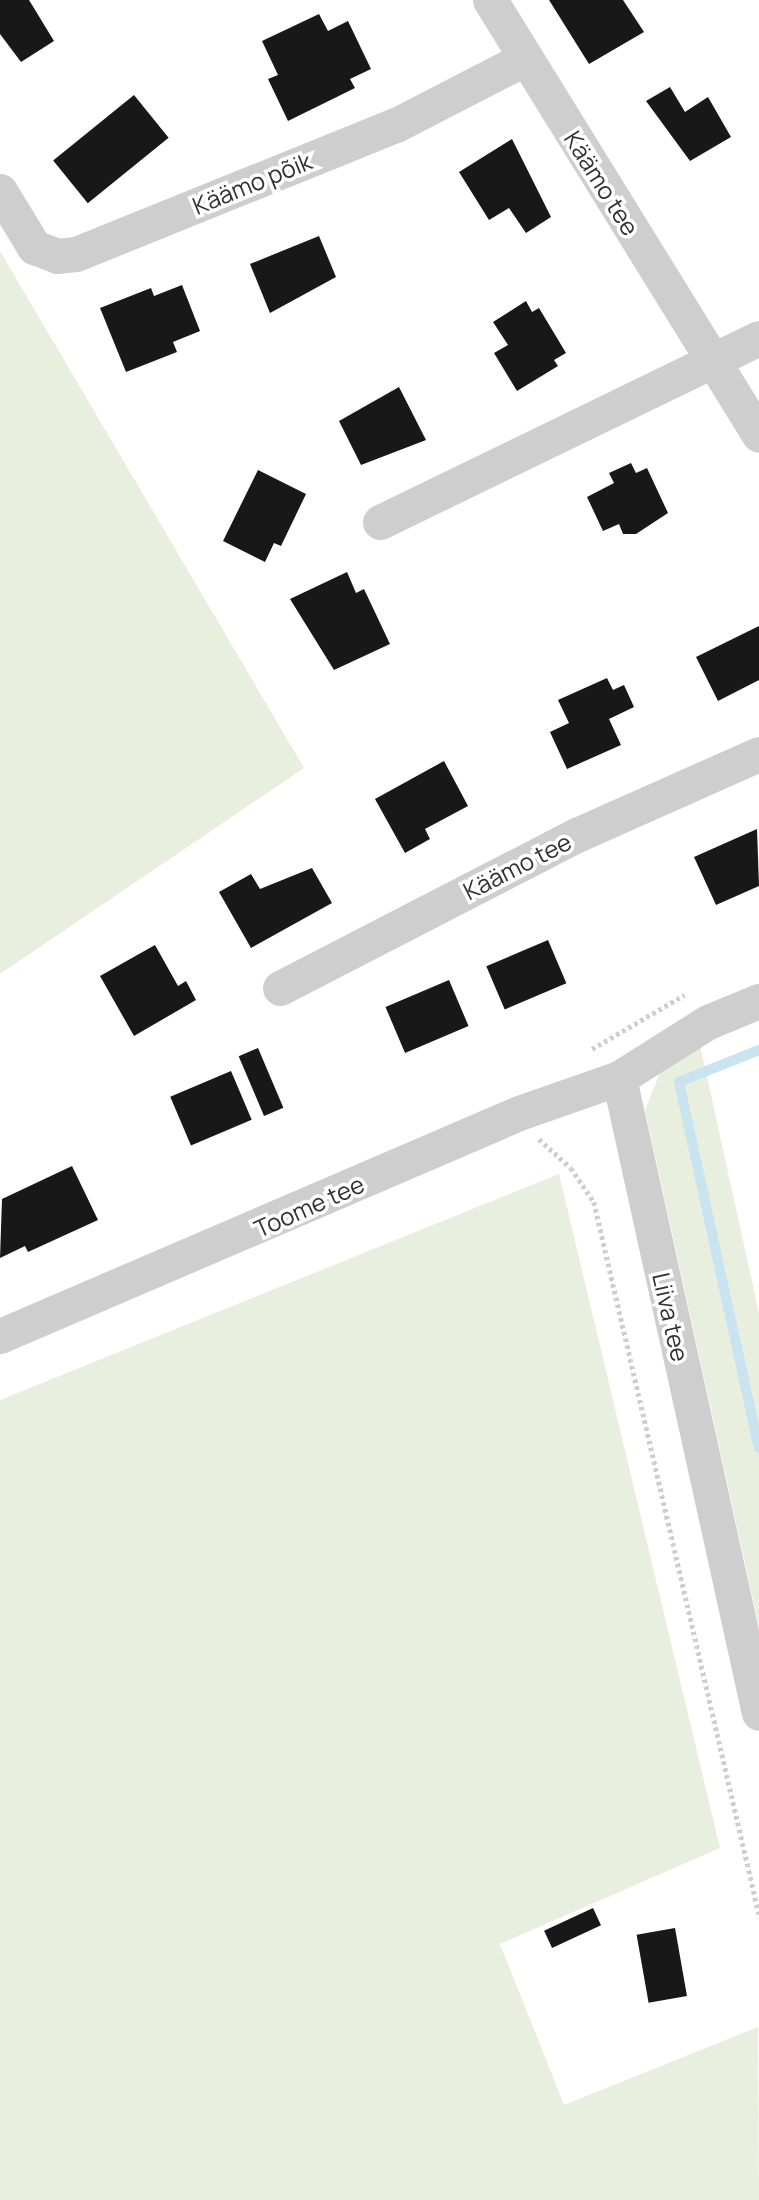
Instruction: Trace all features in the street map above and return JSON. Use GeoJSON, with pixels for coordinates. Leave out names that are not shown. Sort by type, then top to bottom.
{"type":"FeatureCollection","features":[{"type":"Feature","properties":{"kind":"street","name":"Käämo tee"},"geometry":{"type":"LineString","coordinates":[[490,0],[524,59],[759,435]]}},
{"type":"Feature","properties":{"kind":"street","name":"Käämo põik"},"geometry":{"type":"LineString","coordinates":[[0,191],[34,247],[57,256],[76,254],[396,125],[524,59]]}},
{"type":"Feature","properties":{"kind":"street"},"geometry":{"type":"LineString","coordinates":[[380,522],[715,365],[759,338]]}},
{"type":"Feature","properties":{"kind":"street","name":"Käämo tee"},"geometry":{"type":"LineString","coordinates":[[280,988],[579,834],[759,754]]}},
{"type":"Feature","properties":{"kind":"street"},"geometry":{"type":"LineString","coordinates":[[619,1078],[708,1022],[759,1001]]}},
{"type":"Feature","properties":{"kind":"street","name":"Toome tee"},"geometry":{"type":"LineString","coordinates":[[0,1336],[519,1113],[619,1078]]}},
{"type":"Feature","properties":{"kind":"street","name":"Liiva tee"},"geometry":{"type":"LineString","coordinates":[[619,1078],[759,1713]]}},
{"type":"Feature","properties":{"kind":"path"},"geometry":{"type":"LineString","coordinates":[[519,1113],[594,1202],[759,1914]]}},
{"type":"Feature","properties":{"kind":"green space"},"geometry":{"type":"Polygon","coordinates":[[[0,251],[304,768],[0,974],[0,251]]]}},
{"type":"Feature","properties":{"kind":"green space"},"geometry":{"type":"Polygon","coordinates":[[[700,1045],[759,1313],[759,1627],[645,1110],[662,1067],[700,1045]]]}},
{"type":"Feature","properties":{"kind":"green space"},"geometry":{"type":"Polygon","coordinates":[[[559,1174],[720,1848],[500,1944],[564,2105],[758,2027],[759,2200],[0,2200],[0,1400],[559,1174]]]}},
{"type":"Feature","properties":{"kind":"building"},"geometry":{"type":"Polygon","coordinates":[[[0,0],[29,0],[54,41],[21,62],[0,34],[0,0]]]}},
{"type":"Feature","properties":{"kind":"building"},"geometry":{"type":"Polygon","coordinates":[[[549,0],[623,0],[644,32],[589,64],[549,0]]]}},
{"type":"Feature","properties":{"kind":"building"},"geometry":{"type":"Polygon","coordinates":[[[319,14],[328,31],[348,21],[371,69],[350,79],[355,88],[288,121],[268,79],[278,75],[262,41],[319,14]]]}},
{"type":"Feature","properties":{"kind":"building"},"geometry":{"type":"Polygon","coordinates":[[[670,87],[685,112],[708,97],[731,137],[690,161],[646,101],[670,87]]]}},
{"type":"Feature","properties":{"kind":"building"},"geometry":{"type":"Polygon","coordinates":[[[134,95],[169,138],[88,203],[53,160],[134,95]]]}},
{"type":"Feature","properties":{"kind":"building"},"geometry":{"type":"Polygon","coordinates":[[[512,139],[551,217],[526,233],[509,208],[489,220],[459,172],[512,139]]]}},
{"type":"Feature","properties":{"kind":"building"},"geometry":{"type":"Polygon","coordinates":[[[319,236],[336,277],[270,313],[250,264],[319,236]]]}},
{"type":"Feature","properties":{"kind":"building"},"geometry":{"type":"Polygon","coordinates":[[[182,285],[200,331],[173,342],[177,352],[126,372],[100,308],[151,288],[154,296],[182,285]]]}},
{"type":"Feature","properties":{"kind":"building"},"geometry":{"type":"Polygon","coordinates":[[[526,301],[532,312],[539,308],[566,353],[554,360],[558,366],[517,391],[494,353],[508,345],[493,322],[526,301]]]}},
{"type":"Feature","properties":{"kind":"building"},"geometry":{"type":"Polygon","coordinates":[[[399,387],[426,440],[361,465],[339,421],[399,387]]]}},
{"type":"Feature","properties":{"kind":"building"},"geometry":{"type":"Polygon","coordinates":[[[631,463],[636,473],[647,468],[668,513],[636,534],[623,534],[619,524],[603,531],[587,497],[614,483],[609,473],[631,463]]]}},
{"type":"Feature","properties":{"kind":"building"},"geometry":{"type":"Polygon","coordinates":[[[258,470],[306,494],[281,546],[274,543],[265,562],[223,541],[258,470]]]}},
{"type":"Feature","properties":{"kind":"building"},"geometry":{"type":"Polygon","coordinates":[[[347,572],[356,593],[364,589],[390,644],[334,670],[290,599],[347,572]]]}},
{"type":"Feature","properties":{"kind":"building"},"geometry":{"type":"Polygon","coordinates":[[[759,626],[759,680],[718,701],[696,657],[759,626]]]}},
{"type":"Feature","properties":{"kind":"building"},"geometry":{"type":"Polygon","coordinates":[[[607,678],[613,690],[624,685],[634,707],[609,719],[621,745],[567,769],[550,732],[569,723],[558,700],[607,678]]]}},
{"type":"Feature","properties":{"kind":"building"},"geometry":{"type":"Polygon","coordinates":[[[444,761],[468,806],[425,829],[430,839],[405,853],[375,799],[444,761]]]}},
{"type":"Feature","properties":{"kind":"building"},"geometry":{"type":"Polygon","coordinates":[[[757,829],[759,886],[716,905],[694,857],[757,829]]]}},
{"type":"Feature","properties":{"kind":"building"},"geometry":{"type":"Polygon","coordinates":[[[312,868],[332,903],[251,948],[219,892],[251,874],[260,889],[312,868]]]}},
{"type":"Feature","properties":{"kind":"building"},"geometry":{"type":"Polygon","coordinates":[[[548,940],[566,983],[505,1009],[486,966],[548,940]]]}},
{"type":"Feature","properties":{"kind":"building"},"geometry":{"type":"Polygon","coordinates":[[[155,945],[178,986],[186,981],[196,1000],[134,1036],[100,976],[155,945]]]}},
{"type":"Feature","properties":{"kind":"building"},"geometry":{"type":"Polygon","coordinates":[[[449,980],[469,1026],[405,1053],[385,1007],[449,980]]]}},
{"type":"Feature","properties":{"kind":"building"},"geometry":{"type":"Polygon","coordinates":[[[258,1048],[283,1108],[264,1116],[239,1056],[258,1048]]]}},
{"type":"Feature","properties":{"kind":"building"},"geometry":{"type":"Polygon","coordinates":[[[231,1071],[252,1120],[191,1146],[170,1097],[231,1071]]]}},
{"type":"Feature","properties":{"kind":"building"},"geometry":{"type":"Polygon","coordinates":[[[72,1166],[98,1220],[28,1252],[25,1246],[0,1258],[2,1199],[72,1166]]]}},
{"type":"Feature","properties":{"kind":"building"},"geometry":{"type":"Polygon","coordinates":[[[593,1908],[601,1925],[552,1948],[544,1931],[593,1908]]]}},
{"type":"Feature","properties":{"kind":"building"},"geometry":{"type":"Polygon","coordinates":[[[675,1928],[687,1996],[649,2003],[637,1935],[675,1928]]]}},
{"type":"Feature","properties":{"kind":"waterway"},"geometry":{"type":"LineString","coordinates":[[759,1050],[679,1082],[759,1448]]}}]}
